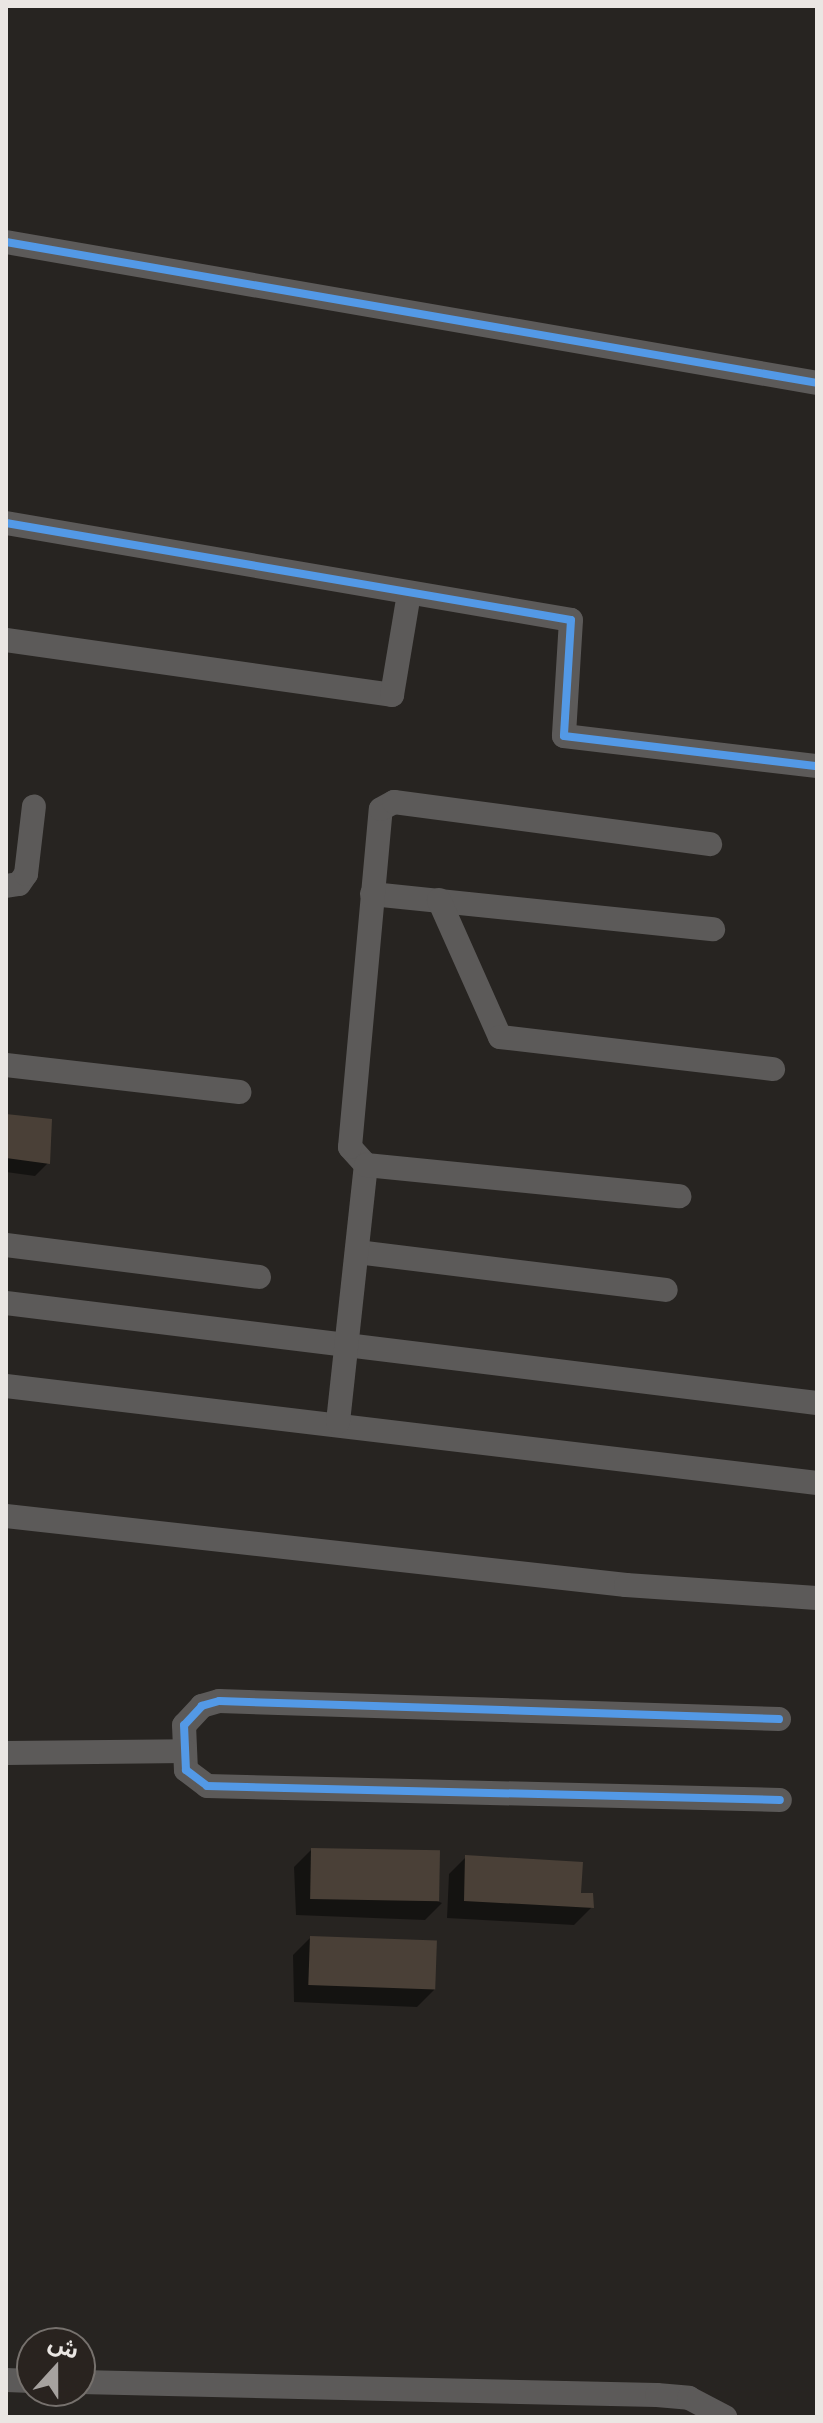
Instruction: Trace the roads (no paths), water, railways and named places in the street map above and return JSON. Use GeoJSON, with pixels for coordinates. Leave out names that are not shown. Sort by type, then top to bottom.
{"type":"FeatureCollection","features":[{"type":"Feature","properties":{"kind":"street"},"geometry":{"type":"LineString","coordinates":[[6,242],[817,383]]}},
{"type":"Feature","properties":{"kind":"street"},"geometry":{"type":"LineString","coordinates":[[6,523],[571,620],[564,736],[817,766]]}},
{"type":"Feature","properties":{"kind":"street"},"geometry":{"type":"LineString","coordinates":[[6,640],[392,695],[409,593]]}},
{"type":"Feature","properties":{"kind":"street"},"geometry":{"type":"LineString","coordinates":[[679,1196],[366,1165],[350,1147],[378,818],[381,809],[394,802],[710,844]]}},
{"type":"Feature","properties":{"kind":"street"},"geometry":{"type":"LineString","coordinates":[[6,886],[19,884],[26,874],[34,806]]}},
{"type":"Feature","properties":{"kind":"street"},"geometry":{"type":"LineString","coordinates":[[372,894],[713,929]]}},
{"type":"Feature","properties":{"kind":"street"},"geometry":{"type":"LineString","coordinates":[[439,900],[500,1037],[773,1069]]}},
{"type":"Feature","properties":{"kind":"street"},"geometry":{"type":"LineString","coordinates":[[6,1065],[239,1092]]}},
{"type":"Feature","properties":{"kind":"street"},"geometry":{"type":"LineString","coordinates":[[338,1422],[366,1165]]}},
{"type":"Feature","properties":{"kind":"street"},"geometry":{"type":"LineString","coordinates":[[6,1245],[259,1277]]}},
{"type":"Feature","properties":{"kind":"street"},"geometry":{"type":"LineString","coordinates":[[357,1252],[666,1290]]}},
{"type":"Feature","properties":{"kind":"street"},"geometry":{"type":"LineString","coordinates":[[6,1303],[817,1403]]}},
{"type":"Feature","properties":{"kind":"street"},"geometry":{"type":"LineString","coordinates":[[6,1386],[338,1422],[817,1483]]}},
{"type":"Feature","properties":{"kind":"street"},"geometry":{"type":"LineString","coordinates":[[6,1516],[626,1585],[817,1598]]}},
{"type":"Feature","properties":{"kind":"street"},"geometry":{"type":"LineString","coordinates":[[779,1719],[219,1701],[191,1713],[184,1725],[186,1770],[195,1780],[228,1788],[780,1800]]}},
{"type":"Feature","properties":{"kind":"street"},"geometry":{"type":"LineString","coordinates":[[6,1753],[185,1751]]}},
{"type":"Feature","properties":{"kind":"street"},"geometry":{"type":"LineString","coordinates":[[96,2382],[657,2395],[689,2398],[725,2417]]}}]}
